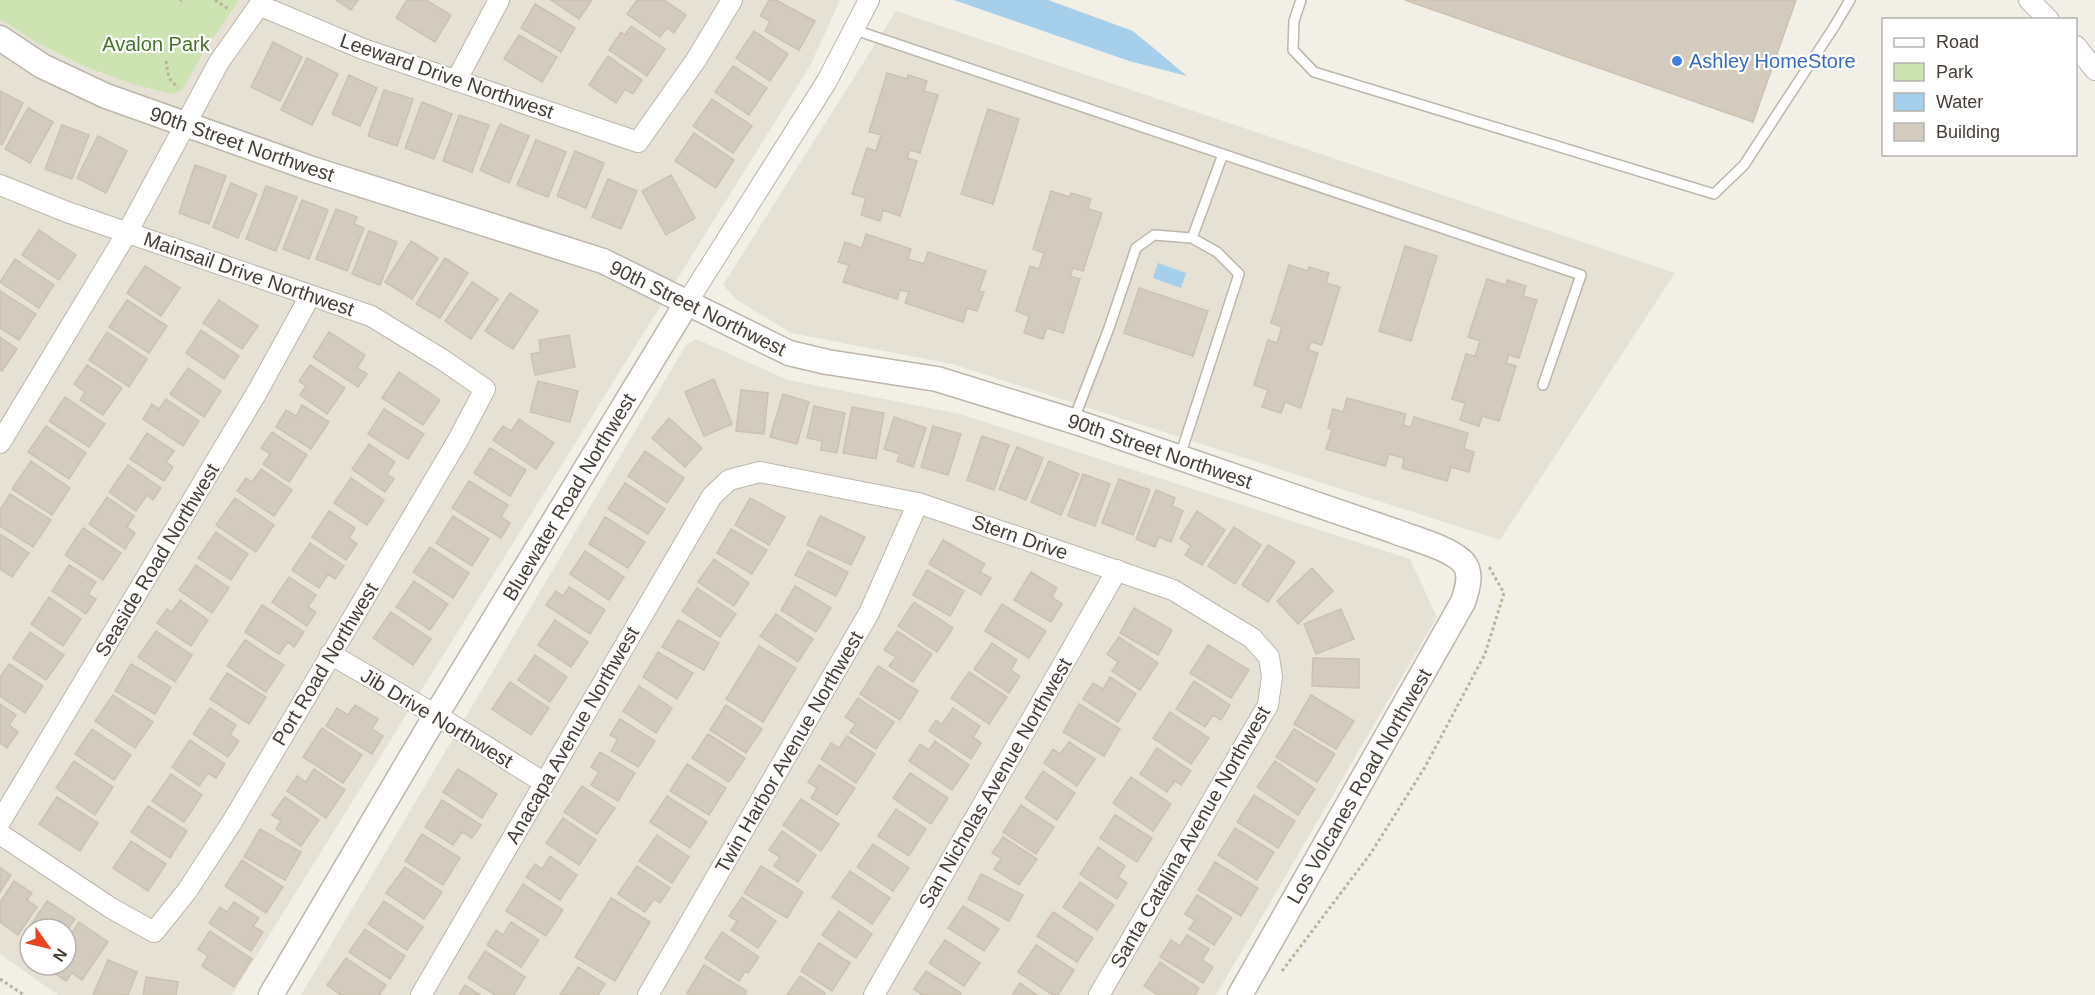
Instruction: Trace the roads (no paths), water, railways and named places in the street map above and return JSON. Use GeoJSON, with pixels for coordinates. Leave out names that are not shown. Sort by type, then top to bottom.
{"type":"FeatureCollection","features":[{"type":"Feature","properties":{"kind":"street"},"geometry":{"type":"LineString","coordinates":[[456,81],[500,0]]}},
{"type":"Feature","properties":{"kind":"street","name":"Leeward Drive Northwest"},"geometry":{"type":"LineString","coordinates":[[261,3],[363,49],[638,142],[696,60],[732,0]]}},
{"type":"Feature","properties":{"kind":"street","name":"Bluewater Road Northwest"},"geometry":{"type":"LineString","coordinates":[[271,995],[436,715],[687,301],[827,81],[869,0]]}},
{"type":"Feature","properties":{"kind":"street"},"geometry":{"type":"LineString","coordinates":[[2029,0],[2047,18]]}},
{"type":"Feature","properties":{"kind":"street"},"geometry":{"type":"LineString","coordinates":[[0,443],[128,231],[219,62],[261,3]]}},
{"type":"Feature","properties":{"kind":"street","name":"90th Street Northwest"},"geometry":{"type":"LineString","coordinates":[[0,38],[42,66],[106,96],[312,169],[603,261],[789,353],[827,363],[937,379],[1073,421],[1446,550],[1464,563],[1477,567]]}},
{"type":"Feature","properties":{"kind":"street"},"geometry":{"type":"LineString","coordinates":[[2077,47],[2095,70]]}},
{"type":"Feature","properties":{"kind":"street","name":"Mainsail Drive Northwest"},"geometry":{"type":"LineString","coordinates":[[0,184],[67,212],[371,316],[443,360],[484,389]]}},
{"type":"Feature","properties":{"kind":"street","name":"Seaside Road Northwest"},"geometry":{"type":"LineString","coordinates":[[0,822],[250,404],[310,296]]}},
{"type":"Feature","properties":{"kind":"street","name":"Port Road Northwest"},"geometry":{"type":"LineString","coordinates":[[0,834],[111,908],[154,932],[188,891],[232,822],[458,440],[484,389]]}},
{"type":"Feature","properties":{"kind":"street","name":"Stern Drive"},"geometry":{"type":"LineString","coordinates":[[729,480],[760,472],[918,503],[1173,590],[1252,638],[1269,657],[1272,677]]}},
{"type":"Feature","properties":{"kind":"street","name":"Anacapa Avenue Northwest"},"geometry":{"type":"LineString","coordinates":[[421,995],[543,782],[712,496],[729,480]]}},
{"type":"Feature","properties":{"kind":"street","name":"Twin Harbor Avenue Northwest"},"geometry":{"type":"LineString","coordinates":[[648,995],[869,613],[918,503]]}},
{"type":"Feature","properties":{"kind":"street","name":"Los Volcanes Road Northwest"},"geometry":{"type":"LineString","coordinates":[[1240,995],[1463,603],[1477,567]]}},
{"type":"Feature","properties":{"kind":"street","name":"San Nicholas Avenue Northwest"},"geometry":{"type":"LineString","coordinates":[[874,995],[1117,570]]}},
{"type":"Feature","properties":{"kind":"street","name":"Jib Drive Northwest"},"geometry":{"type":"LineString","coordinates":[[330,654],[436,715],[543,782]]}},
{"type":"Feature","properties":{"kind":"street","name":"Santa Catalina Avenue Northwest"},"geometry":{"type":"LineString","coordinates":[[1099,995],[1268,705],[1272,677]]}},
{"type":"Feature","properties":{"kind":"lane"},"geometry":{"type":"LineString","coordinates":[[1301,0],[1294,21],[1293,50],[1314,72],[1714,194],[1744,165],[1850,0]]}},
{"type":"Feature","properties":{"kind":"lane"},"geometry":{"type":"LineString","coordinates":[[855,30],[1581,275],[1544,385]]}},
{"type":"Feature","properties":{"kind":"lane"},"geometry":{"type":"LineString","coordinates":[[1192,238],[1223,154]]}},
{"type":"Feature","properties":{"kind":"lane"},"geometry":{"type":"LineString","coordinates":[[1073,421],[1109,328],[1136,248],[1154,235],[1192,238],[1217,252],[1239,274],[1179,458]]}},
{"type":"Feature","properties":{"kind":"water"},"geometry":{"type":"Polygon","coordinates":[[[954,0],[1048,0],[1133,31],[1187,76],[1129,61],[954,0]]]}},
{"type":"Feature","properties":{"kind":"water"},"geometry":{"type":"Polygon","coordinates":[[[1158,263],[1186,273],[1181,288],[1153,278],[1158,263]]]}},
{"type":"Feature","properties":{"kind":"place","name":"Ashley HomeStore"},"geometry":{"type":"Point","coordinates":[1677,61]}},
{"type":"Feature","properties":{"kind":"park label","name":"Avalon Park"},"geometry":{"type":"Point","coordinates":[156,44]}}]}
